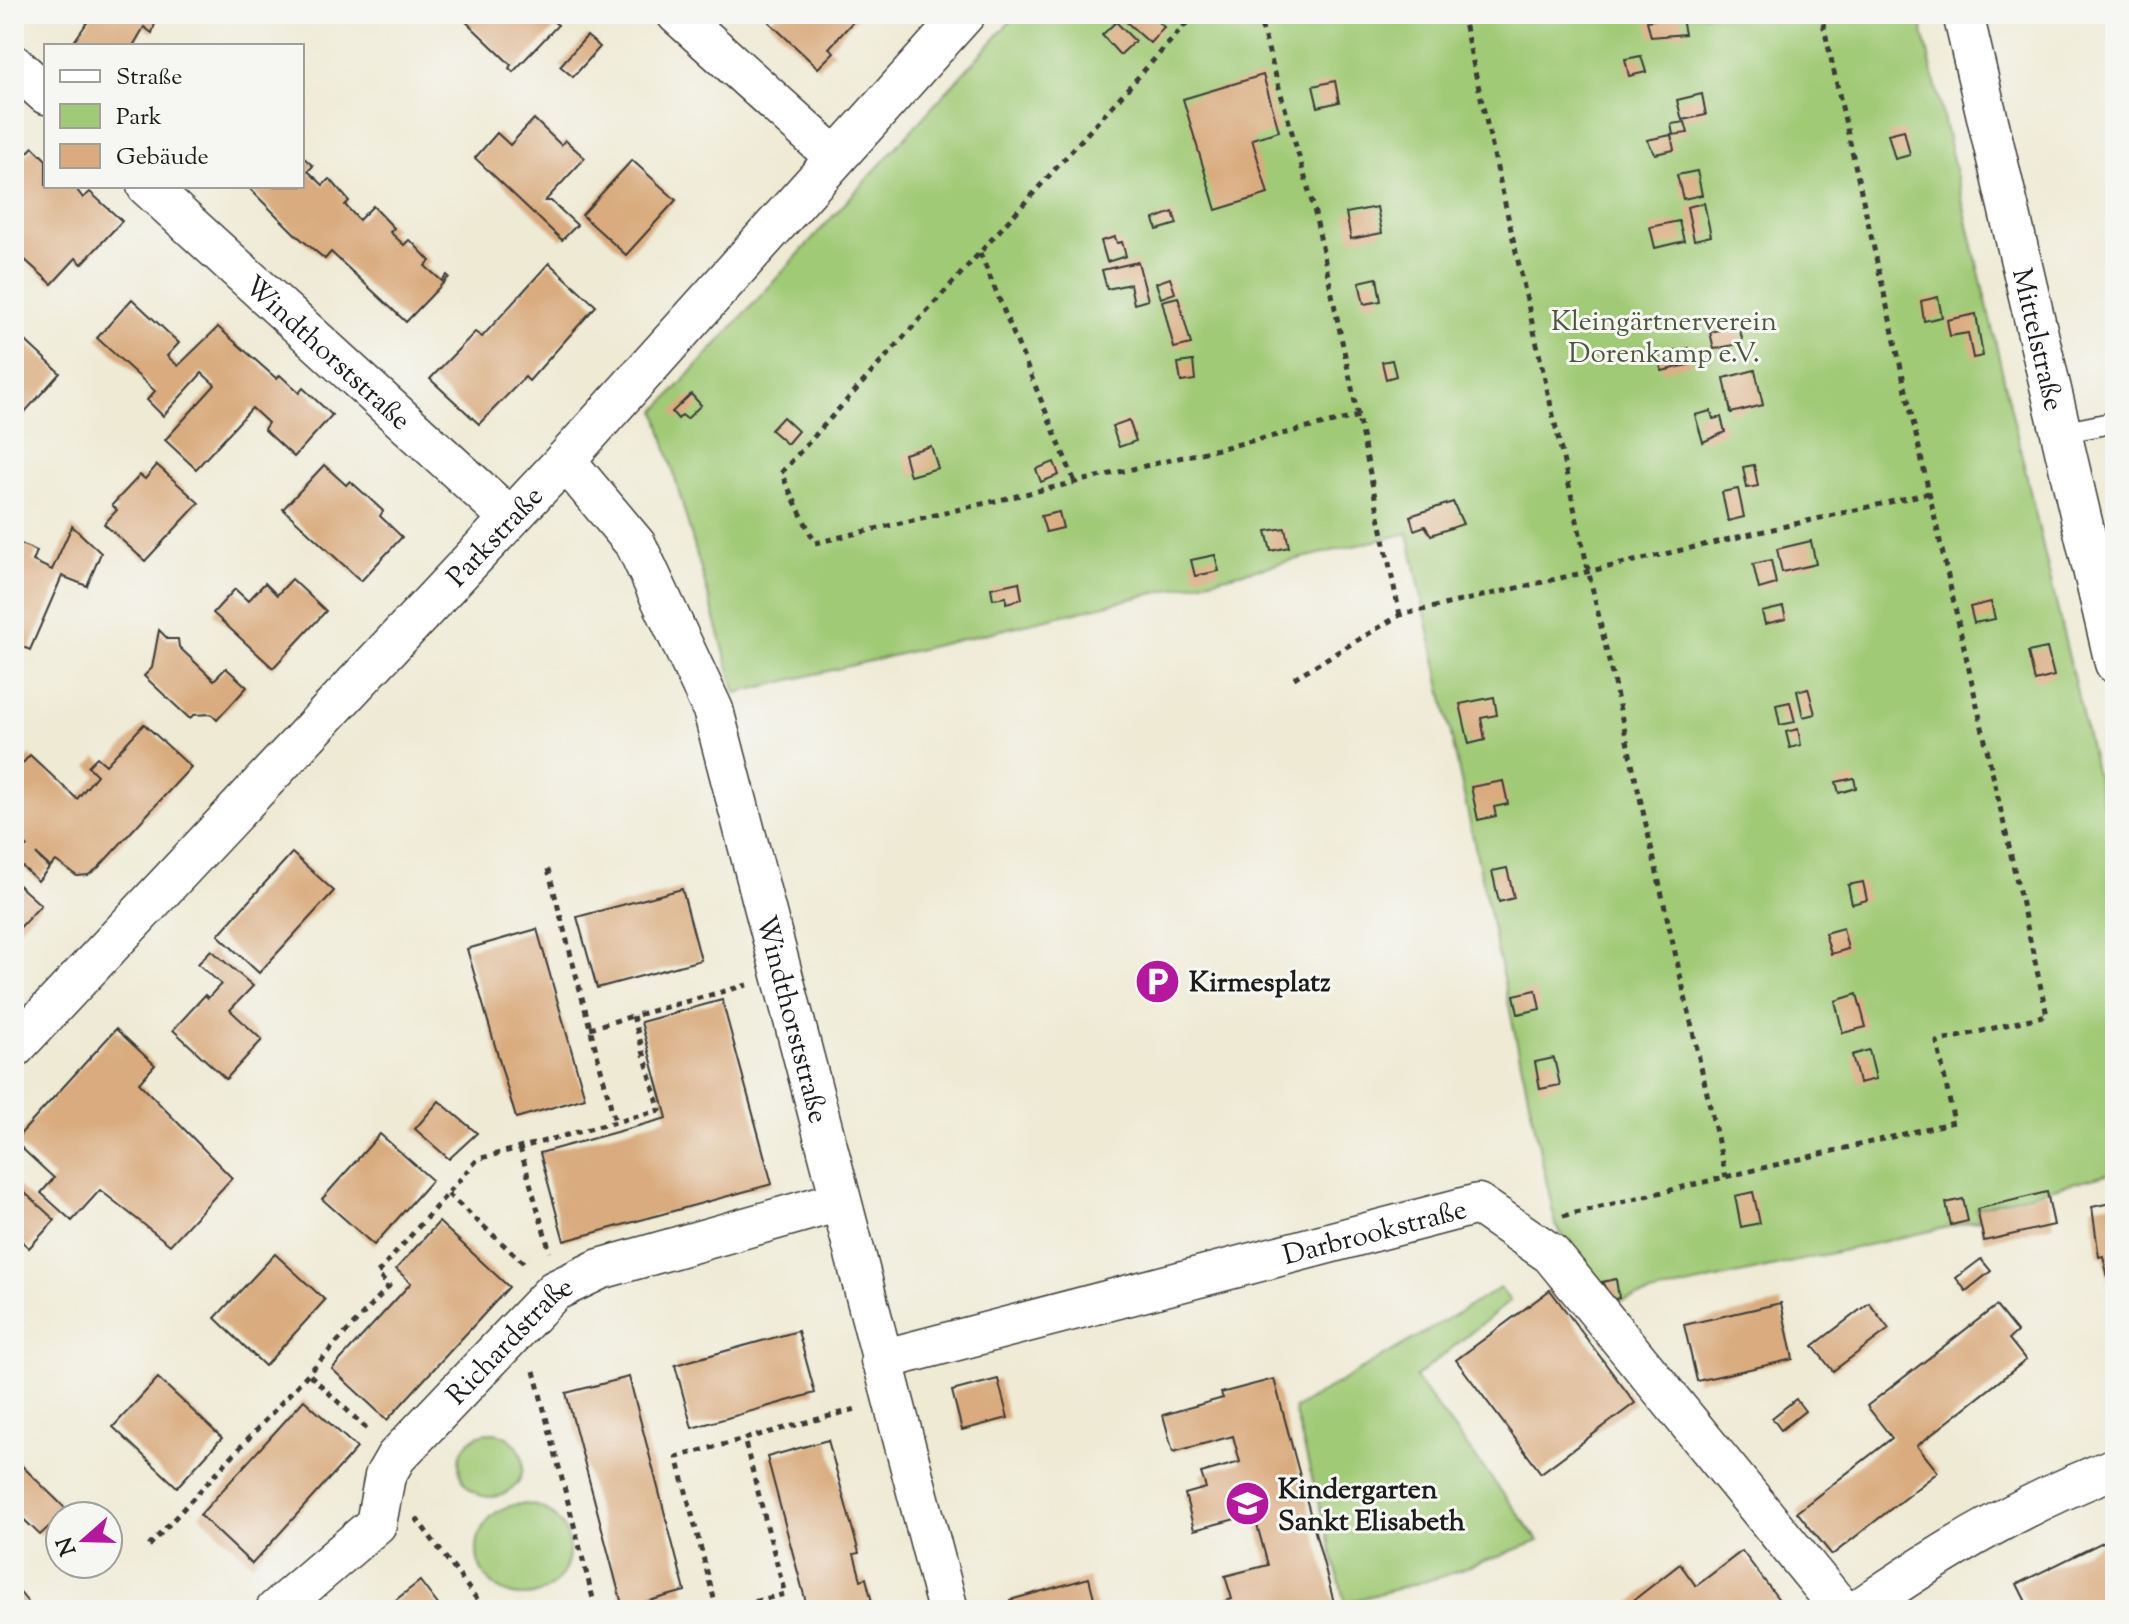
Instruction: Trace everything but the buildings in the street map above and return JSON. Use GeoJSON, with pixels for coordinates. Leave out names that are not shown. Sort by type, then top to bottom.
{"type":"FeatureCollection","features":[{"type":"Feature","properties":{"kind":"street"},"geometry":{"type":"LineString","coordinates":[[677,14],[835,157]]}},
{"type":"Feature","properties":{"kind":"street","name":"Parkstraße"},"geometry":{"type":"LineString","coordinates":[[14,1048],[565,460],[965,14]]}},
{"type":"Feature","properties":{"kind":"street","name":"Mittelstraße"},"geometry":{"type":"LineString","coordinates":[[1963,14],[2115,663]]}},
{"type":"Feature","properties":{"kind":"street"},"geometry":{"type":"LineString","coordinates":[[14,65],[44,92]]}},
{"type":"Feature","properties":{"kind":"street","name":"Windthorststraße"},"geometry":{"type":"LineString","coordinates":[[149,188],[510,518]]}},
{"type":"Feature","properties":{"kind":"street","name":"Windthorststraße"},"geometry":{"type":"LineString","coordinates":[[565,460],[636,545],[713,710],[948,1610]]}},
{"type":"Feature","properties":{"kind":"street","name":"Richardstraße"},"geometry":{"type":"LineString","coordinates":[[391,1467],[521,1323],[557,1289],[628,1260],[840,1201]]}},
{"type":"Feature","properties":{"kind":"street","name":"Darbrookstraße"},"geometry":{"type":"LineString","coordinates":[[881,1360],[1478,1204],[1551,1254],[1842,1610]]}},
{"type":"Feature","properties":{"kind":"street"},"geometry":{"type":"LineString","coordinates":[[276,1610],[376,1524],[391,1467]]}},
{"type":"Feature","properties":{"kind":"street"},"geometry":{"type":"LineString","coordinates":[[1858,1610],[1941,1552],[2083,1480],[2115,1468]]}},
{"type":"Feature","properties":{"kind":"lane"},"geometry":{"type":"LineString","coordinates":[[2061,433],[2115,422]]}},
{"type":"Feature","properties":{"kind":"path"},"geometry":{"type":"LineString","coordinates":[[1195,14],[781,473],[815,543],[1359,416]]}},
{"type":"Feature","properties":{"kind":"path"},"geometry":{"type":"LineString","coordinates":[[1258,14],[1314,209],[1400,615]]}},
{"type":"Feature","properties":{"kind":"path"},"geometry":{"type":"LineString","coordinates":[[1462,14],[1726,1177]]}},
{"type":"Feature","properties":{"kind":"path"},"geometry":{"type":"LineString","coordinates":[[1539,1246],[1548,1219],[1954,1122],[1937,1042],[2047,1015],[1821,14]]}},
{"type":"Feature","properties":{"kind":"path"},"geometry":{"type":"LineString","coordinates":[[980,253],[1075,482]]}},
{"type":"Feature","properties":{"kind":"path"},"geometry":{"type":"LineString","coordinates":[[1294,678],[1400,615],[1929,493]]}},
{"type":"Feature","properties":{"kind":"path"},"geometry":{"type":"LineString","coordinates":[[548,869],[615,1122]]}},
{"type":"Feature","properties":{"kind":"path"},"geometry":{"type":"LineString","coordinates":[[590,1028],[782,976]]}},
{"type":"Feature","properties":{"kind":"path"},"geometry":{"type":"LineString","coordinates":[[149,1546],[389,1286],[377,1274],[478,1159],[660,1110],[633,1016]]}},
{"type":"Feature","properties":{"kind":"path"},"geometry":{"type":"LineString","coordinates":[[520,1148],[557,1289]]}},
{"type":"Feature","properties":{"kind":"path"},"geometry":{"type":"LineString","coordinates":[[448,1194],[557,1289]]}},
{"type":"Feature","properties":{"kind":"path"},"geometry":{"type":"LineString","coordinates":[[521,1323],[596,1610]]}},
{"type":"Feature","properties":{"kind":"path"},"geometry":{"type":"LineString","coordinates":[[310,1375],[391,1467],[485,1610]]}},
{"type":"Feature","properties":{"kind":"path"},"geometry":{"type":"LineString","coordinates":[[744,1439],[785,1594],[718,1610],[677,1457],[744,1439],[891,1400]]}},
{"type":"Feature","properties":{"kind":"green space","name":"Kleingärtnerverein Dorenkamp e.V."},"geometry":{"type":"Polygon","coordinates":[[[1017,14],[1919,14],[2115,856],[2115,1172],[1976,1208],[1979,1220],[1611,1303],[1556,1226],[1408,533],[736,693],[656,411],[1017,14]]]}},
{"type":"Feature","properties":{"kind":"green space"},"geometry":{"type":"Polygon","coordinates":[[[1500,1288],[1510,1301],[1415,1378],[1539,1541],[1444,1576],[1345,1603],[1294,1409],[1500,1288]]]}},
{"type":"Feature","properties":{"kind":"green space"},"geometry":{"type":"Polygon","coordinates":[[[491,1433],[514,1442],[523,1465],[514,1488],[491,1497],[468,1488],[459,1465],[468,1442],[491,1433]]]}},
{"type":"Feature","properties":{"kind":"green space"},"geometry":{"type":"Polygon","coordinates":[[[523,1504],[541,1507],[556,1517],[566,1532],[569,1550],[566,1568],[556,1583],[541,1593],[523,1596],[505,1593],[490,1583],[480,1568],[477,1550],[480,1532],[490,1517],[505,1507],[523,1504]]]}},
{"type":"Feature","properties":{"kind":"place","name":"Kirmesplatz"},"geometry":{"type":"Point","coordinates":[1158,981]}},
{"type":"Feature","properties":{"kind":"place","name":"Kindergarten Sankt Elisabeth"},"geometry":{"type":"Point","coordinates":[1247,1504]}}]}
